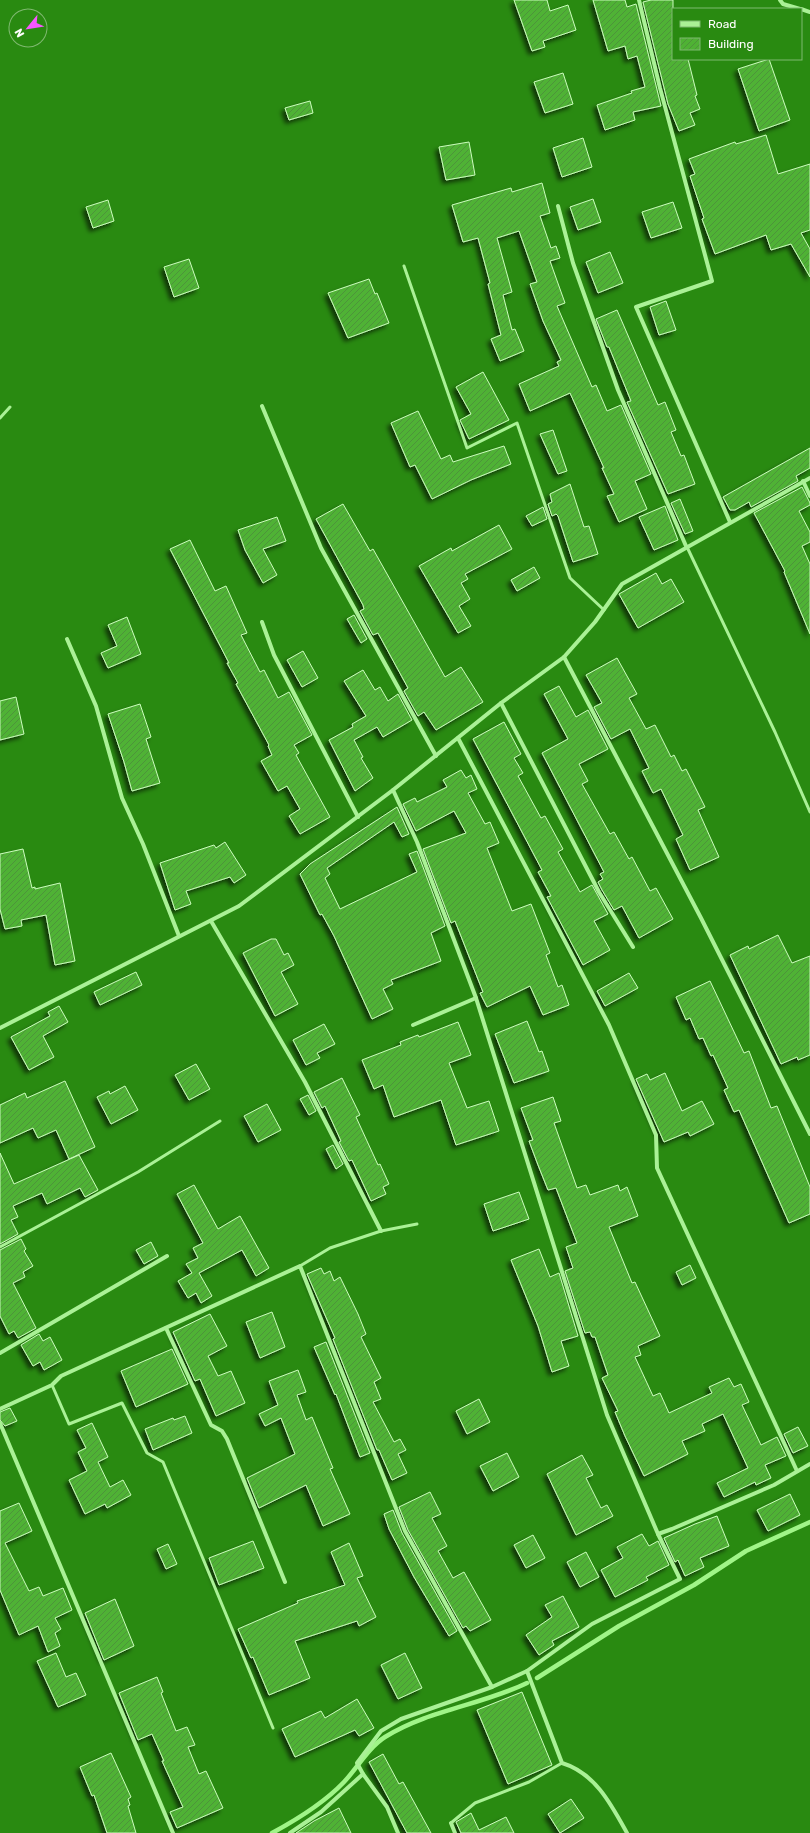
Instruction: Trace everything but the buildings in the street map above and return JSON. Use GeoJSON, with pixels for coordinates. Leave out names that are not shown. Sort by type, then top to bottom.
{"type":"FeatureCollection","features":[{"type":"Feature","properties":{"kind":"street"},"geometry":{"type":"LineString","coordinates":[[640,0],[660,88],[712,281],[636,307],[730,522]]}},
{"type":"Feature","properties":{"kind":"street"},"geometry":{"type":"LineString","coordinates":[[780,0],[783,4],[797,8]]}},
{"type":"Feature","properties":{"kind":"street"},"geometry":{"type":"LineString","coordinates":[[558,206],[573,262],[618,390],[686,546]]}},
{"type":"Feature","properties":{"kind":"street"},"geometry":{"type":"LineString","coordinates":[[262,406],[321,548],[436,756]]}},
{"type":"Feature","properties":{"kind":"street"},"geometry":{"type":"LineString","coordinates":[[1,1026],[240,906],[393,790],[501,703],[564,657],[604,610],[622,584],[686,546],[810,478]]}},
{"type":"Feature","properties":{"kind":"street"},"geometry":{"type":"LineString","coordinates":[[803,481],[810,496]]}},
{"type":"Feature","properties":{"kind":"street"},"geometry":{"type":"LineString","coordinates":[[262,622],[274,655],[358,816]]}},
{"type":"Feature","properties":{"kind":"street"},"geometry":{"type":"LineString","coordinates":[[67,639],[96,706],[122,798],[146,851],[179,936]]}},
{"type":"Feature","properties":{"kind":"street"},"geometry":{"type":"LineString","coordinates":[[564,657],[701,918],[810,1134]]}},
{"type":"Feature","properties":{"kind":"street"},"geometry":{"type":"LineString","coordinates":[[501,703],[599,892],[633,947]]}},
{"type":"Feature","properties":{"kind":"street"},"geometry":{"type":"LineString","coordinates":[[458,738],[609,1024],[656,1135],[657,1168],[797,1471]]}},
{"type":"Feature","properties":{"kind":"street"},"geometry":{"type":"LineString","coordinates":[[393,790],[417,842],[476,998],[607,1415],[658,1534],[680,1579],[592,1624],[527,1671],[492,1688],[401,1719],[381,1731],[357,1763],[363,1774],[387,1807],[398,1833]]}},
{"type":"Feature","properties":{"kind":"street"},"geometry":{"type":"LineString","coordinates":[[211,921],[305,1082],[381,1231]]}},
{"type":"Feature","properties":{"kind":"street"},"geometry":{"type":"LineString","coordinates":[[413,1025],[476,998]]}},
{"type":"Feature","properties":{"kind":"street"},"geometry":{"type":"LineString","coordinates":[[0,1353],[167,1256]]}},
{"type":"Feature","properties":{"kind":"street"},"geometry":{"type":"LineString","coordinates":[[0,1409],[52,1385],[61,1376],[300,1266],[405,1531],[492,1688]]}},
{"type":"Feature","properties":{"kind":"street"},"geometry":{"type":"LineString","coordinates":[[166,1328],[211,1425],[222,1431],[227,1439],[285,1582]]}},
{"type":"Feature","properties":{"kind":"street"},"geometry":{"type":"LineString","coordinates":[[0,1423],[173,1833]]}},
{"type":"Feature","properties":{"kind":"street"},"geometry":{"type":"LineString","coordinates":[[658,1534],[774,1485],[810,1464]]}},
{"type":"Feature","properties":{"kind":"street"},"geometry":{"type":"LineString","coordinates":[[527,1671],[562,1763],[582,1772],[600,1788],[627,1833]]}},
{"type":"Feature","properties":{"kind":"street"},"geometry":{"type":"LineString","coordinates":[[290,1833],[321,1812],[363,1774]]}},
{"type":"Feature","properties":{"kind":"street"},"geometry":{"type":"LineString","coordinates":[[451,1823],[455,1833]]}},
{"type":"Feature","properties":{"kind":"lane"},"geometry":{"type":"LineString","coordinates":[[404,266],[467,448],[517,423],[570,578],[604,610]]}},
{"type":"Feature","properties":{"kind":"lane"},"geometry":{"type":"LineString","coordinates":[[0,418],[10,407]]}},
{"type":"Feature","properties":{"kind":"lane"},"geometry":{"type":"LineString","coordinates":[[686,546],[775,732],[810,812]]}},
{"type":"Feature","properties":{"kind":"lane"},"geometry":{"type":"LineString","coordinates":[[0,1247],[138,1172],[220,1121]]}},
{"type":"Feature","properties":{"kind":"lane"},"geometry":{"type":"LineString","coordinates":[[300,1266],[330,1248],[381,1231],[417,1224]]}},
{"type":"Feature","properties":{"kind":"lane"},"geometry":{"type":"LineString","coordinates":[[52,1385],[69,1424],[122,1403],[147,1453],[162,1462],[273,1728]]}},
{"type":"Feature","properties":{"kind":"lane"},"geometry":{"type":"LineString","coordinates":[[451,1823],[475,1803],[529,1782],[562,1763]]}},
{"type":"Feature","properties":{"kind":"waterway"},"geometry":{"type":"LineString","coordinates":[[537,1678],[619,1626],[694,1585],[746,1551],[810,1522]]}},
{"type":"Feature","properties":{"kind":"waterway"},"geometry":{"type":"LineString","coordinates":[[272,1833],[301,1816],[328,1797],[344,1782],[374,1746],[385,1737],[419,1720],[510,1691],[527,1683]]}}]}
